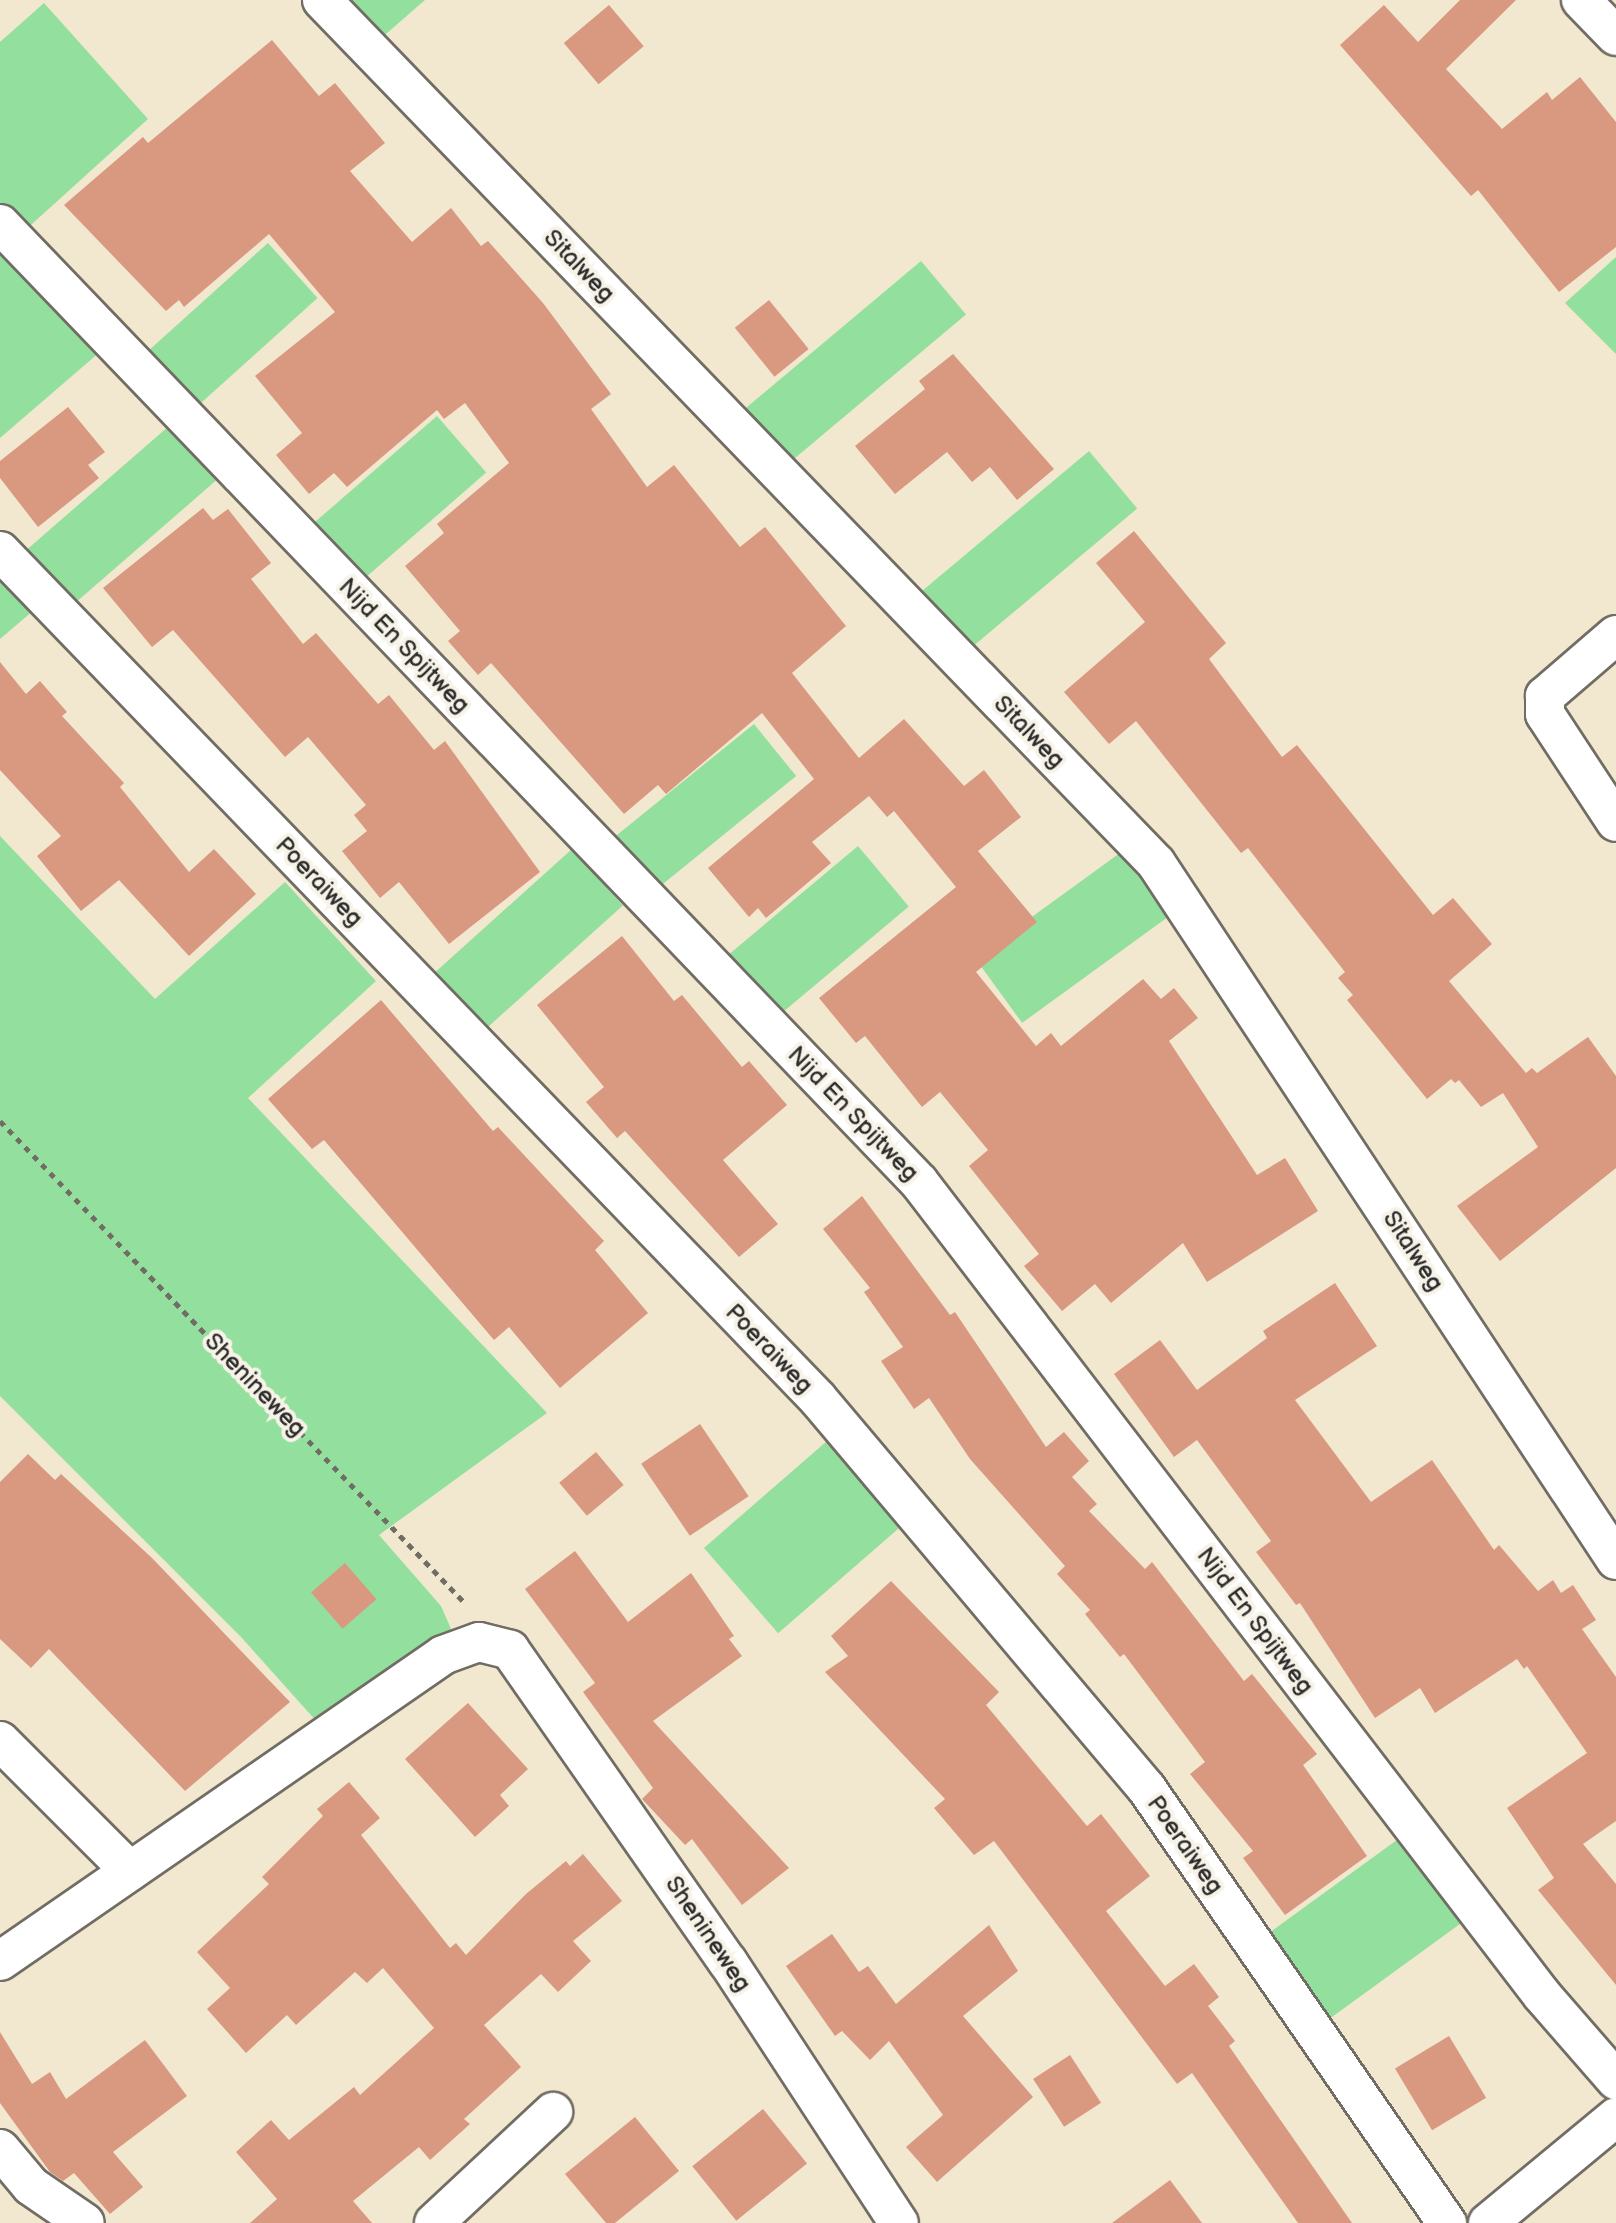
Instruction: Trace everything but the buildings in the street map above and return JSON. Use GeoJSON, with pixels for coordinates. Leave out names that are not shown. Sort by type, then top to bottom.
{"type":"FeatureCollection","features":[{"type":"Feature","properties":{"kind":"street","name":"Sitalweg"},"geometry":{"type":"LineString","coordinates":[[322,0],[1156,863],[1616,1560]]}},
{"type":"Feature","properties":{"kind":"street"},"geometry":{"type":"LineString","coordinates":[[1581,0],[1616,36]]}},
{"type":"Feature","properties":{"kind":"street","name":"Nijd En Spijtweg"},"geometry":{"type":"LineString","coordinates":[[0,224],[919,1182],[1542,1995],[1616,2080]]}},
{"type":"Feature","properties":{"kind":"street","name":"Poeraiweg"},"geometry":{"type":"LineString","coordinates":[[0,551],[818,1399],[1147,1789],[1447,2223]]}},
{"type":"Feature","properties":{"kind":"street"},"geometry":{"type":"LineString","coordinates":[[1616,635],[1552,685],[1545,714],[1616,822]]}},
{"type":"Feature","properties":{"kind":"street"},"geometry":{"type":"LineString","coordinates":[[0,1961],[443,1655],[495,1646]]}},
{"type":"Feature","properties":{"kind":"street","name":"Shenineweg"},"geometry":{"type":"LineString","coordinates":[[495,1646],[728,1962],[899,2223]]}},
{"type":"Feature","properties":{"kind":"street"},"geometry":{"type":"LineString","coordinates":[[0,1741],[130,1871]]}},
{"type":"Feature","properties":{"kind":"street"},"geometry":{"type":"LineString","coordinates":[[434,2223],[553,2112]]}},
{"type":"Feature","properties":{"kind":"street"},"geometry":{"type":"LineString","coordinates":[[1488,2223],[1616,2117]]}},
{"type":"Feature","properties":{"kind":"street"},"geometry":{"type":"LineString","coordinates":[[0,2149],[31,2186],[85,2223]]}},
{"type":"Feature","properties":{"kind":"path","name":"Shenineweg"},"geometry":{"type":"LineString","coordinates":[[0,1121],[495,1646]]}},
{"type":"Feature","properties":{"kind":"green space"},"geometry":{"type":"Polygon","coordinates":[[[342,0],[425,0],[379,40],[342,0]]]}},
{"type":"Feature","properties":{"kind":"green space"},"geometry":{"type":"Polygon","coordinates":[[[44,3],[148,119],[22,233],[0,209],[0,42],[44,3]]]}},
{"type":"Feature","properties":{"kind":"green space"},"geometry":{"type":"Polygon","coordinates":[[[268,243],[318,298],[193,410],[144,355],[268,243]]]}},
{"type":"Feature","properties":{"kind":"green space"},"geometry":{"type":"Polygon","coordinates":[[[0,244],[101,351],[0,438],[0,244]]]}},
{"type":"Feature","properties":{"kind":"green space"},"geometry":{"type":"Polygon","coordinates":[[[1616,257],[1616,354],[1565,303],[1616,257]]]}},
{"type":"Feature","properties":{"kind":"green space"},"geometry":{"type":"Polygon","coordinates":[[[921,261],[966,315],[787,465],[742,411],[921,261]]]}},
{"type":"Feature","properties":{"kind":"green space"},"geometry":{"type":"Polygon","coordinates":[[[437,416],[486,473],[359,583],[309,527],[437,416]]]}},
{"type":"Feature","properties":{"kind":"green space"},"geometry":{"type":"Polygon","coordinates":[[[169,426],[216,480],[75,603],[28,549],[169,426]]]}},
{"type":"Feature","properties":{"kind":"green space"},"geometry":{"type":"Polygon","coordinates":[[[1089,451],[1137,508],[968,651],[920,593],[1089,451]]]}},
{"type":"Feature","properties":{"kind":"green space"},"geometry":{"type":"Polygon","coordinates":[[[0,574],[34,610],[0,639],[0,574]]]}},
{"type":"Feature","properties":{"kind":"green space"},"geometry":{"type":"Polygon","coordinates":[[[754,724],[796,776],[652,892],[610,840],[754,724]]]}},
{"type":"Feature","properties":{"kind":"green space"},"geometry":{"type":"Polygon","coordinates":[[[0,836],[155,999],[285,882],[376,981],[248,1098],[547,1413],[379,1535],[441,1606],[452,1631],[318,1723],[241,1637],[0,1396],[0,836]]]}},
{"type":"Feature","properties":{"kind":"green space"},"geometry":{"type":"Polygon","coordinates":[[[858,846],[909,907],[775,1019],[724,958],[858,846]]]}},
{"type":"Feature","properties":{"kind":"green space"},"geometry":{"type":"Polygon","coordinates":[[[572,849],[623,905],[482,1032],[432,975],[572,849]]]}},
{"type":"Feature","properties":{"kind":"green space"},"geometry":{"type":"Polygon","coordinates":[[[1124,850],[1171,915],[1022,1023],[975,958],[1124,850]]]}},
{"type":"Feature","properties":{"kind":"green space"},"geometry":{"type":"Polygon","coordinates":[[[827,1441],[901,1526],[778,1633],[704,1548],[827,1441]]]}},
{"type":"Feature","properties":{"kind":"green space"},"geometry":{"type":"Polygon","coordinates":[[[1401,1837],[1463,1922],[1324,2022],[1263,1938],[1401,1837]]]}}]}
